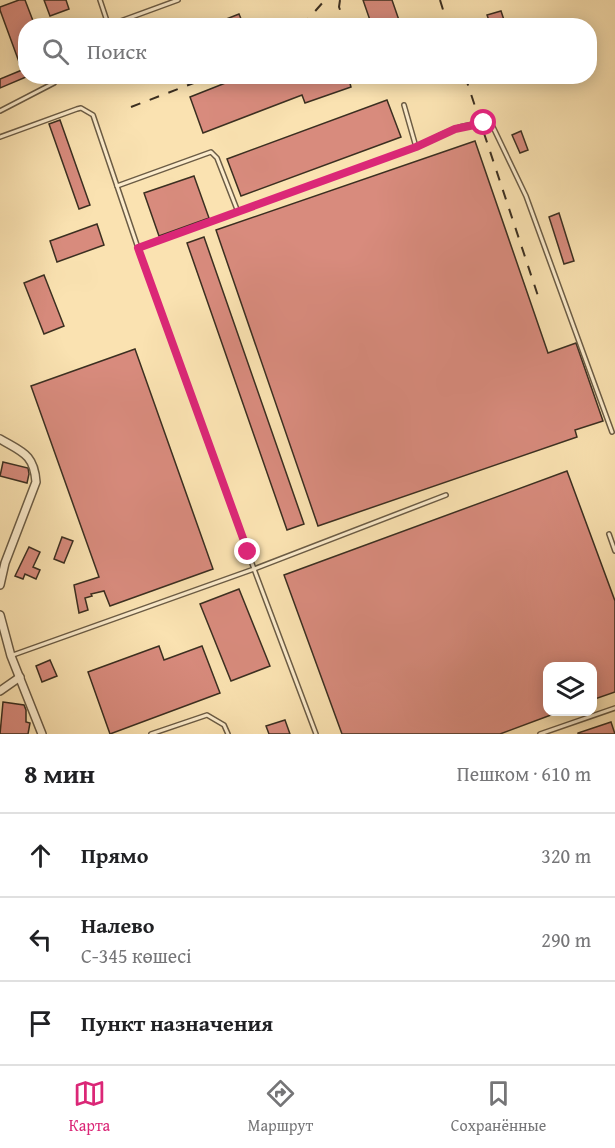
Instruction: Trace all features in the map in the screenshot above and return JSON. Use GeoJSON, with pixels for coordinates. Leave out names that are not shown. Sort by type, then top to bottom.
{"type":"FeatureCollection","features":[{"type":"Feature","properties":{"kind":"street"},"geometry":{"type":"LineString","coordinates":[[0,439],[29,456],[35,469],[36,482],[5,563],[0,583]]}},
{"type":"Feature","properties":{"kind":"street"},"geometry":{"type":"LineString","coordinates":[[0,615],[11,656],[42,734]]}},
{"type":"Feature","properties":{"kind":"street"},"geometry":{"type":"LineString","coordinates":[[0,692],[20,677]]}},
{"type":"Feature","properties":{"kind":"lane"},"geometry":{"type":"LineString","coordinates":[[100,0],[105,18]]}},
{"type":"Feature","properties":{"kind":"lane"},"geometry":{"type":"LineString","coordinates":[[127,18],[178,0]]}},
{"type":"Feature","properties":{"kind":"lane"},"geometry":{"type":"LineString","coordinates":[[0,111],[52,84]]}},
{"type":"Feature","properties":{"kind":"lane"},"geometry":{"type":"LineString","coordinates":[[404,105],[416,147]]}},
{"type":"Feature","properties":{"kind":"lane"},"geometry":{"type":"LineString","coordinates":[[0,137],[81,108],[93,115],[138,248],[316,734]]}},
{"type":"Feature","properties":{"kind":"lane"},"geometry":{"type":"LineString","coordinates":[[138,248],[416,147],[455,129],[484,123],[493,127],[526,196],[612,432]]}},
{"type":"Feature","properties":{"kind":"lane"},"geometry":{"type":"LineString","coordinates":[[117,186],[210,152],[217,158],[238,212]]}},
{"type":"Feature","properties":{"kind":"lane"},"geometry":{"type":"LineString","coordinates":[[11,656],[254,569],[446,495]]}},
{"type":"Feature","properties":{"kind":"lane"},"geometry":{"type":"LineString","coordinates":[[609,534],[615,551]]}},
{"type":"Feature","properties":{"kind":"lane"},"geometry":{"type":"LineString","coordinates":[[540,734],[615,708]]}},
{"type":"Feature","properties":{"kind":"lane"},"geometry":{"type":"LineString","coordinates":[[151,734],[207,715],[224,725],[228,734]]}},
{"type":"Feature","properties":{"kind":"building"},"geometry":{"type":"Polygon","coordinates":[[[25,0],[32,18],[18,18],[18,59],[0,10],[0,7],[25,0]]]}},
{"type":"Feature","properties":{"kind":"building"},"geometry":{"type":"Polygon","coordinates":[[[44,0],[66,0],[69,9],[50,16],[44,0]]]}},
{"type":"Feature","properties":{"kind":"building"},"geometry":{"type":"Polygon","coordinates":[[[363,0],[392,0],[398,18],[369,18],[363,0]]]}},
{"type":"Feature","properties":{"kind":"building"},"geometry":{"type":"Polygon","coordinates":[[[501,11],[503,18],[488,18],[487,15],[501,11]]]}},
{"type":"Feature","properties":{"kind":"building"},"geometry":{"type":"Polygon","coordinates":[[[239,14],[241,18],[229,18],[239,14]]]}},
{"type":"Feature","properties":{"kind":"building"},"geometry":{"type":"Polygon","coordinates":[[[18,72],[18,80],[0,88],[0,79],[18,72]]]}},
{"type":"Feature","properties":{"kind":"building"},"geometry":{"type":"Polygon","coordinates":[[[223,84],[350,84],[351,87],[305,103],[302,95],[203,133],[190,97],[223,84]]]}},
{"type":"Feature","properties":{"kind":"building"},"geometry":{"type":"Polygon","coordinates":[[[387,100],[401,137],[241,196],[227,159],[387,100]]]}},
{"type":"Feature","properties":{"kind":"building"},"geometry":{"type":"Polygon","coordinates":[[[60,120],[90,205],[79,209],[49,124],[60,120]]]}},
{"type":"Feature","properties":{"kind":"building"},"geometry":{"type":"Polygon","coordinates":[[[521,131],[528,150],[520,153],[512,135],[521,131]]]}},
{"type":"Feature","properties":{"kind":"building"},"geometry":{"type":"Polygon","coordinates":[[[475,141],[548,353],[576,343],[603,421],[575,430],[577,437],[318,526],[216,230],[475,141]]]}},
{"type":"Feature","properties":{"kind":"building"},"geometry":{"type":"Polygon","coordinates":[[[194,176],[209,218],[159,236],[144,193],[194,176]]]}},
{"type":"Feature","properties":{"kind":"building"},"geometry":{"type":"Polygon","coordinates":[[[559,213],[574,261],[564,264],[549,217],[559,213]]]}},
{"type":"Feature","properties":{"kind":"building"},"geometry":{"type":"Polygon","coordinates":[[[97,224],[104,245],[57,262],[50,241],[97,224]]]}},
{"type":"Feature","properties":{"kind":"building"},"geometry":{"type":"Polygon","coordinates":[[[204,237],[304,524],[287,530],[187,243],[204,237]]]}},
{"type":"Feature","properties":{"kind":"building"},"geometry":{"type":"Polygon","coordinates":[[[44,275],[64,326],[44,334],[24,283],[44,275]]]}},
{"type":"Feature","properties":{"kind":"building"},"geometry":{"type":"Polygon","coordinates":[[[135,349],[213,569],[110,606],[104,591],[91,594],[92,596],[85,598],[88,610],[79,613],[74,585],[99,577],[31,386],[135,349]]]}},
{"type":"Feature","properties":{"kind":"building"},"geometry":{"type":"Polygon","coordinates":[[[3,462],[28,468],[27,483],[0,476],[3,462]]]}},
{"type":"Feature","properties":{"kind":"building"},"geometry":{"type":"Polygon","coordinates":[[[567,471],[615,601],[615,692],[597,698],[597,662],[543,662],[543,716],[548,716],[500,734],[342,734],[284,575],[567,471]]]}},
{"type":"Feature","properties":{"kind":"building"},"geometry":{"type":"Polygon","coordinates":[[[62,537],[73,541],[64,563],[54,559],[62,537]]]}},
{"type":"Feature","properties":{"kind":"building"},"geometry":{"type":"Polygon","coordinates":[[[29,547],[40,552],[33,567],[40,570],[36,579],[25,574],[23,579],[15,576],[29,547]]]}},
{"type":"Feature","properties":{"kind":"building"},"geometry":{"type":"Polygon","coordinates":[[[239,589],[270,666],[231,681],[200,604],[239,589]]]}},
{"type":"Feature","properties":{"kind":"building"},"geometry":{"type":"Polygon","coordinates":[[[159,646],[164,660],[202,646],[220,693],[110,734],[88,672],[159,646]]]}},
{"type":"Feature","properties":{"kind":"building"},"geometry":{"type":"Polygon","coordinates":[[[50,660],[57,676],[42,682],[36,666],[50,660]]]}},
{"type":"Feature","properties":{"kind":"building"},"geometry":{"type":"Polygon","coordinates":[[[3,702],[24,705],[26,722],[30,723],[28,734],[0,734],[3,702]]]}},
{"type":"Feature","properties":{"kind":"building"},"geometry":{"type":"Polygon","coordinates":[[[285,720],[290,734],[269,734],[266,726],[285,720]]]}},
{"type":"Feature","properties":{"kind":"building"},"geometry":{"type":"Polygon","coordinates":[[[611,722],[615,734],[578,734],[578,733],[611,722]]]}},
{"type":"Feature","properties":{"kind":"railway"},"geometry":{"type":"LineString","coordinates":[[309,18],[325,0]]}},
{"type":"Feature","properties":{"kind":"railway"},"geometry":{"type":"LineString","coordinates":[[340,0],[339,7],[343,18]]}},
{"type":"Feature","properties":{"kind":"railway"},"geometry":{"type":"LineString","coordinates":[[440,0],[446,18]]}},
{"type":"Feature","properties":{"kind":"railway"},"geometry":{"type":"LineString","coordinates":[[131,107],[191,84]]}},
{"type":"Feature","properties":{"kind":"railway"},"geometry":{"type":"LineString","coordinates":[[468,84],[540,302]]}},
{"type":"Feature","properties":{"kind":"route"},"geometry":{"type":"LineString","coordinates":[[248,552],[138,248],[416,147],[455,129],[484,123]]}}]}
